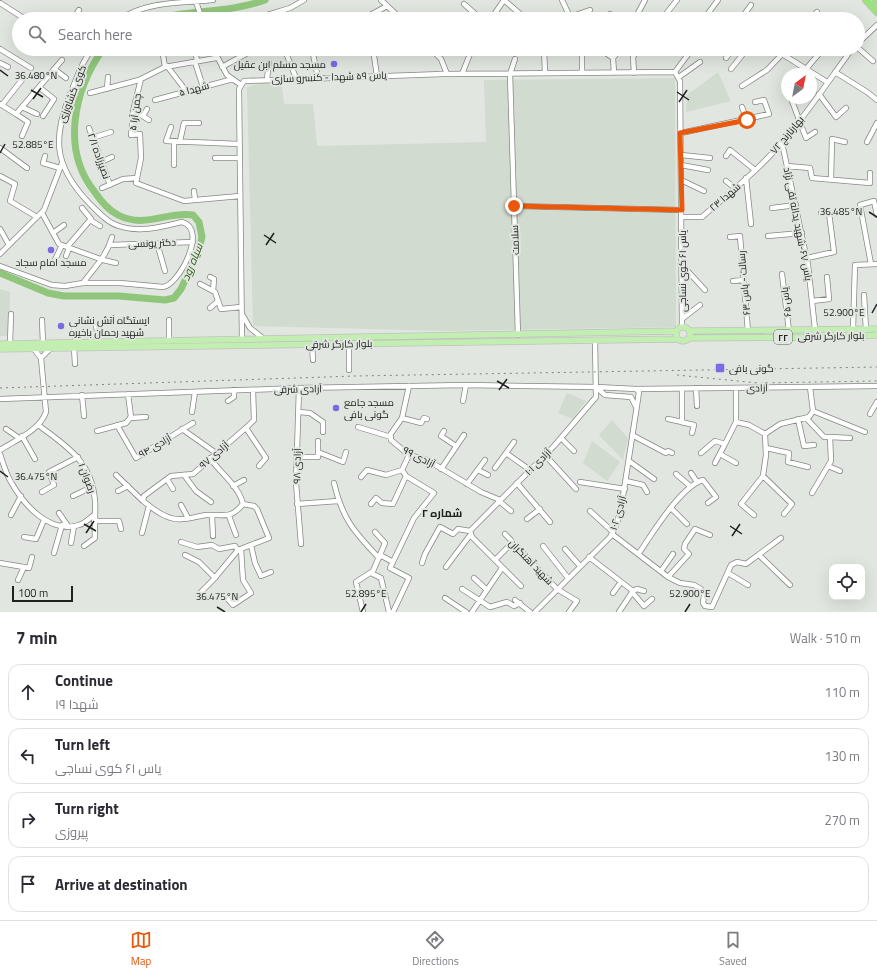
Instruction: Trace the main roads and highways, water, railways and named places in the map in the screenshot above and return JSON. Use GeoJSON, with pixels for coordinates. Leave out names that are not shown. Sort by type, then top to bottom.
{"type":"FeatureCollection","features":[{"type":"Feature","properties":{"kind":"highway"},"geometry":{"type":"LineString","coordinates":[[866,0],[877,12]]}},
{"type":"Feature","properties":{"kind":"main road"},"geometry":{"type":"LineString","coordinates":[[682,327],[690,331],[689,338],[684,342],[677,339],[676,331],[682,327]]}},
{"type":"Feature","properties":{"kind":"main road","name":"بلوار کارگر شرقی"},"geometry":{"type":"LineString","coordinates":[[690,331],[877,329]]}},
{"type":"Feature","properties":{"kind":"main road","name":"بلوار کارگر شرقی"},"geometry":{"type":"LineString","coordinates":[[0,344],[312,345],[518,335],[676,331]]}},
{"type":"Feature","properties":{"kind":"main road","name":"بلوار کارگر شرقی"},"geometry":{"type":"LineString","coordinates":[[689,338],[846,337],[877,335]]}},
{"type":"Feature","properties":{"kind":"main road","name":"بلوار کارگر شرقی"},"geometry":{"type":"LineString","coordinates":[[0,349],[51,348],[99,342],[125,344],[169,341],[264,339],[396,341],[677,339]]}},
{"type":"Feature","properties":{"kind":"waterway","name":"سیاه رود"},"geometry":{"type":"LineString","coordinates":[[199,12],[238,7],[265,0]]}},
{"type":"Feature","properties":{"kind":"waterway","name":"سیاه رود"},"geometry":{"type":"LineString","coordinates":[[0,273],[48,293],[64,296],[119,296],[165,300],[174,298],[181,289],[198,253],[202,237],[199,222],[193,215],[183,214],[147,220],[128,219],[114,213],[104,204],[84,175],[77,157],[75,120],[85,83],[99,56]]}},
{"type":"Feature","properties":{"kind":"railway"},"geometry":{"type":"LineString","coordinates":[[0,388],[355,376],[877,367]]}},
{"type":"Feature","properties":{"kind":"railway"},"geometry":{"type":"LineString","coordinates":[[677,375],[758,383],[877,381]]}},
{"type":"Feature","properties":{"kind":"place","name":"مسجد مسلم ابن عقیل"},"geometry":{"type":"Point","coordinates":[334,64]}},
{"type":"Feature","properties":{"kind":"place","name":"مسجد امام سجاد"},"geometry":{"type":"Point","coordinates":[51,250]}},
{"type":"Feature","properties":{"kind":"place","name":"ایستگاه آتش نشانی شهید رحمان باخیره"},"geometry":{"type":"Point","coordinates":[61,326]}},
{"type":"Feature","properties":{"kind":"place","name":"گونی بافی"},"geometry":{"type":"Point","coordinates":[720,368]}},
{"type":"Feature","properties":{"kind":"place","name":"مسجد جامع گونی بافی"},"geometry":{"type":"Point","coordinates":[336,408]}},
{"type":"Feature","properties":{"kind":"district","name":"شماره ۲"},"geometry":{"type":"Point","coordinates":[442,513]}}]}
